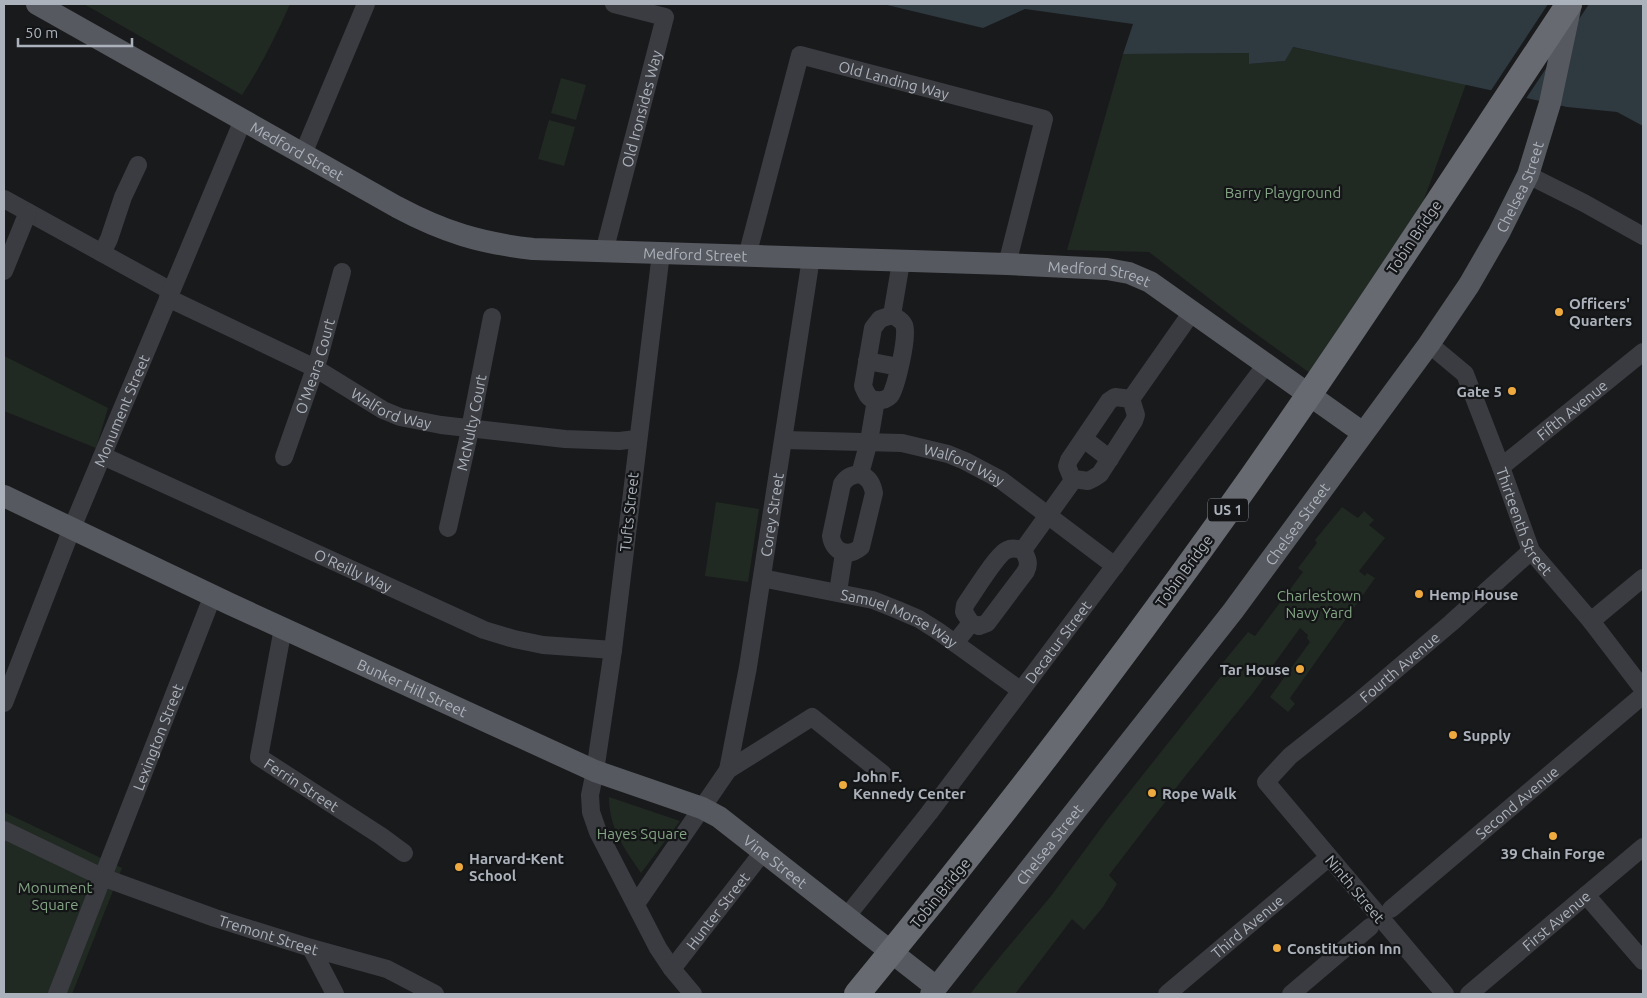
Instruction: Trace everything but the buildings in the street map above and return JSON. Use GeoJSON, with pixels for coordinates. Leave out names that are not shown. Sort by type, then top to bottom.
{"type":"FeatureCollection","features":[{"type":"Feature","properties":{"kind":"highway","name":"Tobin Bridge"},"geometry":{"type":"LineString","coordinates":[[857,994],[991,829],[1062,737],[1208,538],[1332,361],[1570,4]]}},
{"type":"Feature","properties":{"kind":"main road","name":"Medford Street"},"geometry":{"type":"LineString","coordinates":[[37,4],[428,223],[463,236],[496,245],[533,249],[1007,264],[1129,273],[1150,282],[1265,366],[1362,433]]}},
{"type":"Feature","properties":{"kind":"main road","name":"Chelsea Street"},"geometry":{"type":"LineString","coordinates":[[934,991],[1233,611],[1429,344],[1469,285],[1499,233],[1528,175],[1550,104],[1570,4]]}},
{"type":"Feature","properties":{"kind":"main road","name":"Bunker Hill Street"},"geometry":{"type":"LineString","coordinates":[[4,496],[283,628],[596,771]]}},
{"type":"Feature","properties":{"kind":"main road","name":"Vine Street"},"geometry":{"type":"LineString","coordinates":[[596,771],[702,808],[720,817],[847,916],[934,991]]}},
{"type":"Feature","properties":{"kind":"street"},"geometry":{"type":"LineString","coordinates":[[303,154],[366,4]]}},
{"type":"Feature","properties":{"kind":"street","name":"Old Ironsides Way"},"geometry":{"type":"LineString","coordinates":[[604,252],[665,18],[614,4]]}},
{"type":"Feature","properties":{"kind":"street","name":"Old Landing Way"},"geometry":{"type":"LineString","coordinates":[[747,256],[800,55],[1044,119],[1007,264]]}},
{"type":"Feature","properties":{"kind":"street","name":"Monument Street"},"geometry":{"type":"LineString","coordinates":[[4,703],[72,528],[242,120]]}},
{"type":"Feature","properties":{"kind":"street"},"geometry":{"type":"LineString","coordinates":[[102,253],[109,239],[123,196],[138,165]]}},
{"type":"Feature","properties":{"kind":"street"},"geometry":{"type":"LineString","coordinates":[[1528,175],[1584,203],[1643,236]]}},
{"type":"Feature","properties":{"kind":"street","name":"Walford Way"},"geometry":{"type":"LineString","coordinates":[[4,199],[102,253],[169,295],[315,368],[383,410],[400,417],[418,422],[594,441],[637,439]]}},
{"type":"Feature","properties":{"kind":"street"},"geometry":{"type":"LineString","coordinates":[[4,271],[28,212]]}},
{"type":"Feature","properties":{"kind":"street","name":"Tufts Street"},"geometry":{"type":"LineString","coordinates":[[596,771],[613,650],[660,253]]}},
{"type":"Feature","properties":{"kind":"street","name":"Corey Street"},"geometry":{"type":"LineString","coordinates":[[728,770],[748,667],[811,258]]}},
{"type":"Feature","properties":{"kind":"street"},"geometry":{"type":"LineString","coordinates":[[892,315],[901,262]]}},
{"type":"Feature","properties":{"kind":"street","name":"O'Meara Court"},"geometry":{"type":"LineString","coordinates":[[284,457],[315,368],[342,272]]}},
{"type":"Feature","properties":{"kind":"street"},"geometry":{"type":"LineString","coordinates":[[1131,399],[1192,312]]}},
{"type":"Feature","properties":{"kind":"street"},"geometry":{"type":"LineString","coordinates":[[892,315],[905,325],[906,331],[894,389],[885,400],[876,400],[867,395],[863,386],[867,361],[876,323],[880,319],[892,315]]}},
{"type":"Feature","properties":{"kind":"street","name":"McNulty Court"},"geometry":{"type":"LineString","coordinates":[[448,528],[492,317]]}},
{"type":"Feature","properties":{"kind":"street","name":"Thirteenth Street"},"geometry":{"type":"LineString","coordinates":[[1429,344],[1466,374],[1530,551],[1591,621],[1643,689]]}},
{"type":"Feature","properties":{"kind":"street","name":"Fifth Avenue"},"geometry":{"type":"LineString","coordinates":[[1501,467],[1643,352]]}},
{"type":"Feature","properties":{"kind":"street"},"geometry":{"type":"LineString","coordinates":[[867,361],[899,367]]}},
{"type":"Feature","properties":{"kind":"street","name":"Decatur Street"},"geometry":{"type":"LineString","coordinates":[[847,916],[929,813],[1265,366]]}},
{"type":"Feature","properties":{"kind":"street"},"geometry":{"type":"LineString","coordinates":[[1115,398],[1131,399],[1136,415],[1134,421],[1100,474],[1088,481],[1074,479],[1067,466],[1109,402],[1115,398]]}},
{"type":"Feature","properties":{"kind":"street"},"geometry":{"type":"LineString","coordinates":[[860,474],[869,442],[876,400]]}},
{"type":"Feature","properties":{"kind":"street"},"geometry":{"type":"LineString","coordinates":[[1084,439],[1110,459]]}},
{"type":"Feature","properties":{"kind":"street","name":"Walford Way"},"geometry":{"type":"LineString","coordinates":[[784,440],[902,444],[956,457],[1001,480],[1045,520],[1115,566]]}},
{"type":"Feature","properties":{"kind":"street","name":"O'Reilly Way"},"geometry":{"type":"LineString","coordinates":[[103,456],[484,630],[543,645],[613,650]]}},
{"type":"Feature","properties":{"kind":"street"},"geometry":{"type":"LineString","coordinates":[[860,474],[868,478],[873,486],[874,493],[861,547],[855,552],[844,553],[837,550],[832,543],[831,536],[842,484],[846,478],[860,474]]}},
{"type":"Feature","properties":{"kind":"street"},"geometry":{"type":"LineString","coordinates":[[1023,550],[1074,479]]}},
{"type":"Feature","properties":{"kind":"street"},"geometry":{"type":"LineString","coordinates":[[1015,548],[1023,550],[1028,559],[1026,572],[987,622],[979,626],[971,623],[964,612],[965,605],[999,557],[1007,550],[1015,548]]}},
{"type":"Feature","properties":{"kind":"street","name":"Fourth Avenue"},"geometry":{"type":"LineString","coordinates":[[1266,782],[1290,756],[1358,702],[1444,629],[1530,551]]}},
{"type":"Feature","properties":{"kind":"street"},"geometry":{"type":"LineString","coordinates":[[838,592],[844,553]]}},
{"type":"Feature","properties":{"kind":"street","name":"Samuel Morse Way"},"geometry":{"type":"LineString","coordinates":[[762,578],[873,600],[919,619],[1020,690]]}},
{"type":"Feature","properties":{"kind":"street"},"geometry":{"type":"LineString","coordinates":[[1591,621],[1643,578]]}},
{"type":"Feature","properties":{"kind":"street","name":"Lexington Street"},"geometry":{"type":"LineString","coordinates":[[102,877],[213,595]]}},
{"type":"Feature","properties":{"kind":"street"},"geometry":{"type":"LineString","coordinates":[[955,643],[971,623]]}},
{"type":"Feature","properties":{"kind":"street","name":"Ferrin Street"},"geometry":{"type":"LineString","coordinates":[[283,628],[259,757],[404,853]]}},
{"type":"Feature","properties":{"kind":"street","name":"Second Avenue"},"geometry":{"type":"LineString","coordinates":[[1390,909],[1643,695]]}},
{"type":"Feature","properties":{"kind":"street"},"geometry":{"type":"LineString","coordinates":[[636,904],[728,770],[812,717],[883,774]]}},
{"type":"Feature","properties":{"kind":"street"},"geometry":{"type":"LineString","coordinates":[[596,771],[590,794],[591,812],[598,832],[658,948],[672,969],[693,994]]}},
{"type":"Feature","properties":{"kind":"street","name":"Ninth Street"},"geometry":{"type":"LineString","coordinates":[[1266,782],[1328,858],[1445,994]]}},
{"type":"Feature","properties":{"kind":"street"},"geometry":{"type":"LineString","coordinates":[[4,830],[102,877],[57,994]]}},
{"type":"Feature","properties":{"kind":"street","name":"First Avenue"},"geometry":{"type":"LineString","coordinates":[[1469,994],[1643,847]]}},
{"type":"Feature","properties":{"kind":"street","name":"Hunter Street"},"geometry":{"type":"LineString","coordinates":[[672,969],[763,852]]}},
{"type":"Feature","properties":{"kind":"street","name":"Third Avenue"},"geometry":{"type":"LineString","coordinates":[[1167,994],[1328,858]]}},
{"type":"Feature","properties":{"kind":"street","name":"Tremont Street"},"geometry":{"type":"LineString","coordinates":[[102,877],[210,916],[311,948],[387,969],[435,994]]}},
{"type":"Feature","properties":{"kind":"street"},"geometry":{"type":"LineString","coordinates":[[1586,895],[1643,961]]}},
{"type":"Feature","properties":{"kind":"street"},"geometry":{"type":"LineString","coordinates":[[1290,994],[1370,927]]}},
{"type":"Feature","properties":{"kind":"street"},"geometry":{"type":"LineString","coordinates":[[311,948],[335,994]]}},
{"type":"Feature","properties":{"kind":"green space"},"geometry":{"type":"Polygon","coordinates":[[[84,4],[290,4],[268,51],[242,95],[84,4]]]}},
{"type":"Feature","properties":{"kind":"green space","name":"Barry Playground"},"geometry":{"type":"Polygon","coordinates":[[[1292,47],[1466,84],[1414,227],[1318,379],[1149,252],[1067,250],[1123,54],[1249,53],[1250,64],[1285,61],[1292,47]]]}},
{"type":"Feature","properties":{"kind":"green space"},"geometry":{"type":"Polygon","coordinates":[[[561,78],[586,85],[576,120],[551,113],[561,78]]]}},
{"type":"Feature","properties":{"kind":"green space"},"geometry":{"type":"Polygon","coordinates":[[[549,120],[575,127],[564,166],[538,159],[549,120]]]}},
{"type":"Feature","properties":{"kind":"green space"},"geometry":{"type":"Polygon","coordinates":[[[4,356],[108,408],[96,448],[4,411],[4,356]]]}},
{"type":"Feature","properties":{"kind":"green space"},"geometry":{"type":"Polygon","coordinates":[[[716,502],[759,509],[748,582],[705,576],[716,502]]]}},
{"type":"Feature","properties":{"kind":"green space","name":"Charlestown Navy Yard"},"geometry":{"type":"Polygon","coordinates":[[[1342,507],[1358,518],[1364,511],[1374,520],[1369,525],[1385,538],[1359,571],[1365,576],[1367,573],[1375,578],[1290,698],[1295,704],[1288,712],[1270,697],[1310,642],[1307,638],[1308,635],[1300,628],[1253,693],[1186,775],[1109,875],[1117,884],[1103,907],[1084,930],[1072,919],[1015,994],[970,994],[1051,896],[1107,820],[1226,670],[1221,665],[1248,632],[1255,636],[1303,572],[1298,568],[1317,543],[1315,540],[1342,507]]]}},
{"type":"Feature","properties":{"kind":"green space","name":"Hayes Square"},"geometry":{"type":"Polygon","coordinates":[[[609,797],[680,821],[641,873],[623,846],[615,828],[609,797]]]}},
{"type":"Feature","properties":{"kind":"green space","name":"Monument Square"},"geometry":{"type":"Polygon","coordinates":[[[4,812],[122,868],[72,994],[4,994],[4,812]]]}},
{"type":"Feature","properties":{"kind":"shaded area"},"geometry":{"type":"Polygon","coordinates":[[[883,4],[1643,4],[1643,126],[1617,112],[1567,107],[1293,47],[1285,61],[1249,64],[1249,53],[1123,54],[1133,24],[1025,9],[983,28],[883,4]]]}},
{"type":"Feature","properties":{"kind":"pier"},"geometry":{"type":"Polygon","coordinates":[[[1548,4],[1589,4],[1525,100],[1490,92],[1548,4]]]}},
{"type":"Feature","properties":{"kind":"place","name":"Officers' Quarters"},"geometry":{"type":"Point","coordinates":[1559,312]}},
{"type":"Feature","properties":{"kind":"place","name":"Gate 5"},"geometry":{"type":"Point","coordinates":[1512,391]}},
{"type":"Feature","properties":{"kind":"place","name":"Hemp House"},"geometry":{"type":"Point","coordinates":[1419,594]}},
{"type":"Feature","properties":{"kind":"place","name":"Tar House"},"geometry":{"type":"Point","coordinates":[1300,669]}},
{"type":"Feature","properties":{"kind":"place","name":"Supply"},"geometry":{"type":"Point","coordinates":[1453,735]}},
{"type":"Feature","properties":{"kind":"place","name":"John F. Kennedy Center"},"geometry":{"type":"Point","coordinates":[843,785]}},
{"type":"Feature","properties":{"kind":"place","name":"Rope Walk"},"geometry":{"type":"Point","coordinates":[1152,793]}},
{"type":"Feature","properties":{"kind":"place","name":"39 Chain Forge"},"geometry":{"type":"Point","coordinates":[1553,836]}},
{"type":"Feature","properties":{"kind":"place","name":"Harvard-Kent School"},"geometry":{"type":"Point","coordinates":[459,867]}},
{"type":"Feature","properties":{"kind":"place","name":"Constitution Inn"},"geometry":{"type":"Point","coordinates":[1277,948]}}]}
